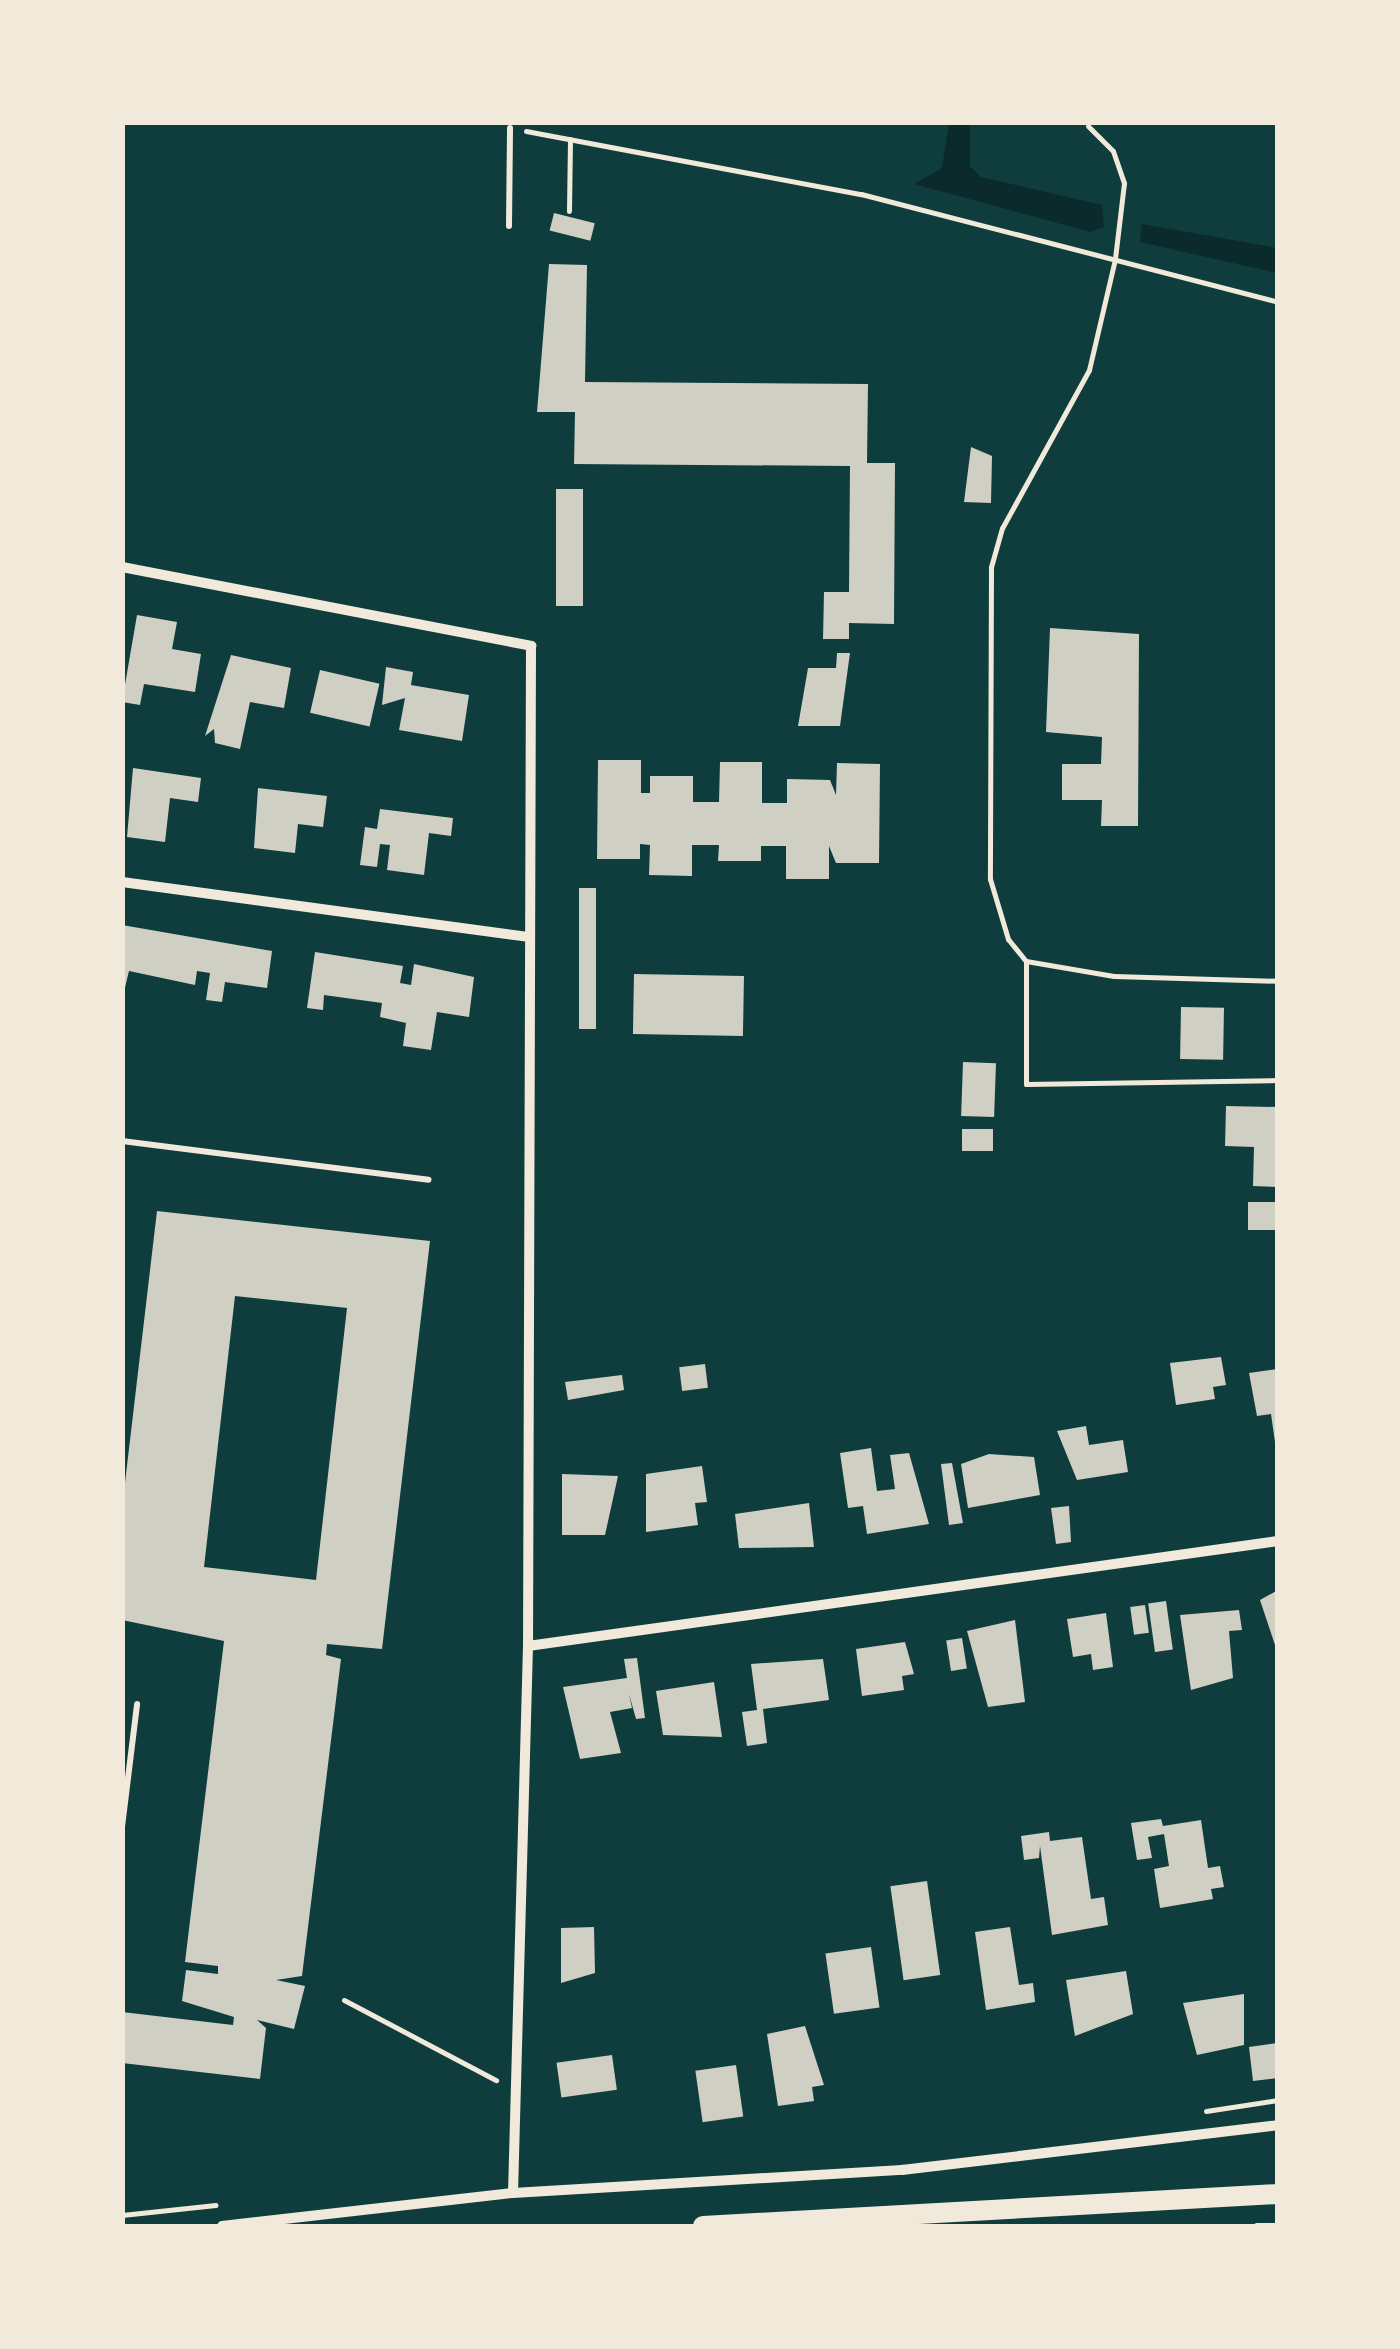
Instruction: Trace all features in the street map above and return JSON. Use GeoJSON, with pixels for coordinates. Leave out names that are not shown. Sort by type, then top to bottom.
{"type":"FeatureCollection","features":[{"type":"Feature","properties":{"kind":"main road"},"geometry":{"type":"LineString","coordinates":[[703,2226],[979,2219],[1278,2194]]}},
{"type":"Feature","properties":{"kind":"street"},"geometry":{"type":"LineString","coordinates":[[122,567],[531,646],[524,936],[528,1646],[513,2194]]}},
{"type":"Feature","properties":{"kind":"street"},"geometry":{"type":"LineString","coordinates":[[122,882],[524,936]]}},
{"type":"Feature","properties":{"kind":"street"},"geometry":{"type":"LineString","coordinates":[[528,1646],[1278,1541]]}},
{"type":"Feature","properties":{"kind":"street"},"geometry":{"type":"LineString","coordinates":[[222,2226],[513,2194],[902,2170],[1278,2126]]}},
{"type":"Feature","properties":{"kind":"lane"},"geometry":{"type":"LineString","coordinates":[[508,226],[510,128]]}},
{"type":"Feature","properties":{"kind":"lane"},"geometry":{"type":"LineString","coordinates":[[122,1141],[429,1180]]}},
{"type":"Feature","properties":{"kind":"lane"},"geometry":{"type":"LineString","coordinates":[[122,1827],[137,1704]]}},
{"type":"Feature","properties":{"kind":"lane"},"geometry":{"type":"LineString","coordinates":[[1257,2226],[1278,2226]]}},
{"type":"Feature","properties":{"kind":"path"},"geometry":{"type":"LineString","coordinates":[[1088,126],[1113,151],[1124,183],[1115,259],[1088,370],[1002,528],[991,567],[990,879],[1008,939],[1026,960],[1114,976],[1278,981]]}},
{"type":"Feature","properties":{"kind":"path"},"geometry":{"type":"LineString","coordinates":[[510,128],[861,194],[1278,302]]}},
{"type":"Feature","properties":{"kind":"path"},"geometry":{"type":"LineString","coordinates":[[569,211],[570,139]]}},
{"type":"Feature","properties":{"kind":"path"},"geometry":{"type":"LineString","coordinates":[[1026,960],[1026,1084],[1278,1080]]}},
{"type":"Feature","properties":{"kind":"path"},"geometry":{"type":"LineString","coordinates":[[344,2000],[516,2090]]}},
{"type":"Feature","properties":{"kind":"path"},"geometry":{"type":"LineString","coordinates":[[1200,2112],[1278,2100]]}},
{"type":"Feature","properties":{"kind":"water"},"geometry":{"type":"Polygon","coordinates":[[[949,123],[970,123],[970,166],[981,177],[1102,205],[1104,227],[1090,232],[914,184],[942,168],[949,123]]]}},
{"type":"Feature","properties":{"kind":"water"},"geometry":{"type":"Polygon","coordinates":[[[1142,224],[1277,248],[1277,273],[1140,242],[1142,224]]]}},
{"type":"Feature","properties":{"kind":"building"},"geometry":{"type":"Polygon","coordinates":[[[554,213],[595,223],[590,241],[550,230],[554,213]]]}},
{"type":"Feature","properties":{"kind":"building"},"geometry":{"type":"Polygon","coordinates":[[[549,264],[587,265],[585,382],[868,384],[867,463],[895,463],[894,624],[849,623],[849,639],[823,639],[824,592],[849,592],[850,466],[574,464],[575,412],[537,412],[549,264]]]}},
{"type":"Feature","properties":{"kind":"building"},"geometry":{"type":"Polygon","coordinates":[[[971,447],[992,456],[991,503],[964,502],[971,447]]]}},
{"type":"Feature","properties":{"kind":"building"},"geometry":{"type":"Polygon","coordinates":[[[556,489],[583,489],[583,606],[556,606],[556,489]]]}},
{"type":"Feature","properties":{"kind":"building"},"geometry":{"type":"Polygon","coordinates":[[[137,615],[177,622],[172,649],[201,654],[195,692],[144,684],[140,705],[122,702],[137,615]]]}},
{"type":"Feature","properties":{"kind":"building"},"geometry":{"type":"Polygon","coordinates":[[[1050,628],[1139,634],[1138,826],[1101,826],[1102,800],[1062,800],[1062,764],[1101,764],[1102,737],[1046,732],[1050,628]]]}},
{"type":"Feature","properties":{"kind":"building"},"geometry":{"type":"Polygon","coordinates":[[[837,653],[850,653],[840,726],[798,726],[808,668],[836,668],[837,653]]]}},
{"type":"Feature","properties":{"kind":"building"},"geometry":{"type":"Polygon","coordinates":[[[231,655],[291,668],[284,708],[250,702],[240,749],[215,743],[214,729],[205,736],[231,655]]]}},
{"type":"Feature","properties":{"kind":"building"},"geometry":{"type":"Polygon","coordinates":[[[386,667],[413,672],[411,685],[469,695],[462,741],[399,730],[405,698],[382,705],[386,667]]]}},
{"type":"Feature","properties":{"kind":"building"},"geometry":{"type":"Polygon","coordinates":[[[320,670],[379,684],[370,727],[310,713],[320,670]]]}},
{"type":"Feature","properties":{"kind":"building"},"geometry":{"type":"Polygon","coordinates":[[[598,760],[641,760],[641,793],[650,793],[650,776],[693,776],[693,802],[719,802],[720,762],[762,762],[762,803],[787,803],[787,779],[830,780],[836,795],[837,763],[880,764],[879,863],[836,863],[829,846],[829,879],[786,879],[786,846],[761,846],[761,861],[718,861],[719,845],[692,845],[692,876],[649,875],[650,845],[640,844],[640,859],[597,859],[598,760]]]}},
{"type":"Feature","properties":{"kind":"building"},"geometry":{"type":"Polygon","coordinates":[[[133,768],[201,778],[198,802],[170,798],[165,842],[127,837],[133,768]]]}},
{"type":"Feature","properties":{"kind":"building"},"geometry":{"type":"Polygon","coordinates":[[[258,788],[327,796],[323,827],[298,824],[295,853],[254,848],[258,788]]]}},
{"type":"Feature","properties":{"kind":"building"},"geometry":{"type":"Polygon","coordinates":[[[380,809],[453,818],[451,836],[429,833],[424,875],[387,870],[390,845],[380,844],[377,867],[360,865],[365,827],[377,829],[380,809]]]}},
{"type":"Feature","properties":{"kind":"building"},"geometry":{"type":"Polygon","coordinates":[[[579,888],[596,888],[596,1029],[579,1029],[579,888]]]}},
{"type":"Feature","properties":{"kind":"building"},"geometry":{"type":"Polygon","coordinates":[[[122,925],[272,951],[267,988],[225,982],[222,1002],[206,1000],[210,973],[197,971],[195,985],[129,971],[122,1000],[122,925]]]}},
{"type":"Feature","properties":{"kind":"building"},"geometry":{"type":"Polygon","coordinates":[[[315,952],[403,966],[400,983],[411,985],[414,964],[474,977],[469,1017],[437,1012],[431,1050],[403,1046],[406,1023],[380,1017],[382,1003],[324,995],[323,1010],[307,1008],[315,952]]]}},
{"type":"Feature","properties":{"kind":"building"},"geometry":{"type":"Polygon","coordinates":[[[634,974],[744,976],[743,1036],[633,1034],[634,974]]]}},
{"type":"Feature","properties":{"kind":"building"},"geometry":{"type":"Polygon","coordinates":[[[1181,1007],[1224,1008],[1223,1060],[1180,1059],[1181,1007]]]}},
{"type":"Feature","properties":{"kind":"building"},"geometry":{"type":"Polygon","coordinates":[[[963,1062],[996,1063],[994,1117],[961,1116],[963,1062]]]}},
{"type":"Feature","properties":{"kind":"building"},"geometry":{"type":"Polygon","coordinates":[[[1226,1106],[1278,1107],[1278,1187],[1253,1186],[1254,1147],[1225,1146],[1226,1106]]]}},
{"type":"Feature","properties":{"kind":"building"},"geometry":{"type":"Polygon","coordinates":[[[962,1129],[993,1129],[993,1151],[962,1151],[962,1129]]]}},
{"type":"Feature","properties":{"kind":"building"},"geometry":{"type":"Polygon","coordinates":[[[1248,1202],[1278,1202],[1278,1230],[1248,1230],[1248,1202]]]}},
{"type":"Feature","properties":{"kind":"building"},"geometry":{"type":"Polygon","coordinates":[[[157,1211],[430,1241],[382,1649],[327,1644],[326,1655],[341,1659],[302,1976],[276,1980],[305,1986],[294,2029],[257,2020],[266,2028],[260,2079],[122,2063],[122,2012],[233,2025],[234,2017],[182,2001],[186,1970],[218,1974],[218,1966],[185,1962],[224,1641],[122,1620],[122,1508],[157,1211]],[[235,1296],[204,1567],[316,1580],[347,1308],[235,1296]]]}},
{"type":"Feature","properties":{"kind":"building"},"geometry":{"type":"Polygon","coordinates":[[[1221,1357],[1226,1385],[1213,1387],[1215,1399],[1176,1405],[1170,1363],[1221,1357]]]}},
{"type":"Feature","properties":{"kind":"building"},"geometry":{"type":"Polygon","coordinates":[[[705,1364],[708,1388],[682,1391],[679,1367],[705,1364]]]}},
{"type":"Feature","properties":{"kind":"building"},"geometry":{"type":"Polygon","coordinates":[[[1278,1369],[1275,1442],[1271,1414],[1257,1416],[1249,1373],[1278,1369]]]}},
{"type":"Feature","properties":{"kind":"building"},"geometry":{"type":"Polygon","coordinates":[[[622,1375],[624,1390],[568,1400],[565,1382],[622,1375]]]}},
{"type":"Feature","properties":{"kind":"building"},"geometry":{"type":"Polygon","coordinates":[[[1086,1426],[1089,1445],[1123,1440],[1128,1472],[1077,1480],[1057,1431],[1086,1426]]]}},
{"type":"Feature","properties":{"kind":"building"},"geometry":{"type":"Polygon","coordinates":[[[871,1448],[877,1491],[895,1489],[890,1455],[909,1453],[929,1524],[867,1534],[863,1506],[848,1508],[840,1453],[871,1448]]]}},
{"type":"Feature","properties":{"kind":"building"},"geometry":{"type":"Polygon","coordinates":[[[989,1454],[1034,1457],[1040,1495],[968,1508],[961,1464],[989,1454]]]}},
{"type":"Feature","properties":{"kind":"building"},"geometry":{"type":"Polygon","coordinates":[[[952,1463],[963,1523],[949,1525],[941,1464],[952,1463]]]}},
{"type":"Feature","properties":{"kind":"building"},"geometry":{"type":"Polygon","coordinates":[[[702,1466],[707,1502],[695,1503],[698,1525],[646,1532],[646,1474],[702,1466]]]}},
{"type":"Feature","properties":{"kind":"building"},"geometry":{"type":"Polygon","coordinates":[[[562,1474],[618,1476],[605,1535],[562,1535],[562,1474]]]}},
{"type":"Feature","properties":{"kind":"building"},"geometry":{"type":"Polygon","coordinates":[[[809,1503],[814,1547],[739,1548],[735,1514],[809,1503]]]}},
{"type":"Feature","properties":{"kind":"building"},"geometry":{"type":"Polygon","coordinates":[[[1069,1506],[1071,1542],[1056,1544],[1051,1508],[1069,1506]]]}},
{"type":"Feature","properties":{"kind":"building"},"geometry":{"type":"Polygon","coordinates":[[[1278,1590],[1278,1645],[1275,1645],[1260,1600],[1278,1590]]]}},
{"type":"Feature","properties":{"kind":"building"},"geometry":{"type":"Polygon","coordinates":[[[1166,1601],[1173,1650],[1155,1652],[1148,1604],[1166,1601]]]}},
{"type":"Feature","properties":{"kind":"building"},"geometry":{"type":"Polygon","coordinates":[[[1145,1605],[1149,1633],[1134,1635],[1130,1607],[1145,1605]]]}},
{"type":"Feature","properties":{"kind":"building"},"geometry":{"type":"Polygon","coordinates":[[[1239,1610],[1242,1630],[1229,1631],[1233,1678],[1191,1690],[1180,1615],[1239,1610]]]}},
{"type":"Feature","properties":{"kind":"building"},"geometry":{"type":"Polygon","coordinates":[[[1106,1613],[1113,1667],[1093,1670],[1091,1654],[1073,1657],[1067,1619],[1106,1613]]]}},
{"type":"Feature","properties":{"kind":"building"},"geometry":{"type":"Polygon","coordinates":[[[1015,1620],[1025,1702],[988,1707],[967,1631],[1015,1620]]]}},
{"type":"Feature","properties":{"kind":"building"},"geometry":{"type":"Polygon","coordinates":[[[962,1638],[967,1669],[951,1671],[946,1641],[962,1638]]]}},
{"type":"Feature","properties":{"kind":"building"},"geometry":{"type":"Polygon","coordinates":[[[905,1642],[914,1674],[902,1676],[904,1690],[862,1696],[856,1649],[905,1642]]]}},
{"type":"Feature","properties":{"kind":"building"},"geometry":{"type":"Polygon","coordinates":[[[637,1658],[645,1718],[636,1719],[629,1694],[632,1708],[610,1712],[621,1753],[580,1759],[563,1687],[627,1678],[624,1659],[637,1658]]]}},
{"type":"Feature","properties":{"kind":"building"},"geometry":{"type":"Polygon","coordinates":[[[823,1659],[829,1700],[763,1709],[767,1743],[747,1746],[742,1712],[757,1710],[751,1664],[823,1659]]]}},
{"type":"Feature","properties":{"kind":"building"},"geometry":{"type":"Polygon","coordinates":[[[714,1682],[722,1737],[663,1735],[656,1691],[714,1682]]]}},
{"type":"Feature","properties":{"kind":"building"},"geometry":{"type":"Polygon","coordinates":[[[1161,1819],[1163,1826],[1201,1820],[1208,1868],[1220,1866],[1224,1887],[1211,1889],[1213,1899],[1160,1908],[1154,1869],[1169,1866],[1164,1834],[1148,1837],[1152,1858],[1137,1860],[1131,1823],[1161,1819]]]}},
{"type":"Feature","properties":{"kind":"building"},"geometry":{"type":"Polygon","coordinates":[[[1049,1832],[1050,1841],[1082,1837],[1091,1899],[1104,1897],[1108,1925],[1052,1935],[1040,1846],[1039,1858],[1024,1860],[1021,1836],[1049,1832]]]}},
{"type":"Feature","properties":{"kind":"building"},"geometry":{"type":"Polygon","coordinates":[[[927,1881],[940,1975],[904,1980],[890,1886],[927,1881]]]}},
{"type":"Feature","properties":{"kind":"building"},"geometry":{"type":"Polygon","coordinates":[[[594,1927],[595,1973],[561,1983],[561,1928],[594,1927]]]}},
{"type":"Feature","properties":{"kind":"building"},"geometry":{"type":"Polygon","coordinates":[[[1010,1927],[1019,1985],[1033,1983],[1035,2002],[986,2010],[975,1932],[1010,1927]]]}},
{"type":"Feature","properties":{"kind":"building"},"geometry":{"type":"Polygon","coordinates":[[[871,1947],[879,2007],[834,2014],[825,1953],[871,1947]]]}},
{"type":"Feature","properties":{"kind":"building"},"geometry":{"type":"Polygon","coordinates":[[[1126,1971],[1133,2014],[1075,2036],[1066,1980],[1126,1971]]]}},
{"type":"Feature","properties":{"kind":"building"},"geometry":{"type":"Polygon","coordinates":[[[1244,1994],[1244,2045],[1197,2055],[1183,2003],[1244,1994]]]}},
{"type":"Feature","properties":{"kind":"building"},"geometry":{"type":"Polygon","coordinates":[[[805,2026],[824,2085],[812,2087],[814,2101],[778,2106],[767,2034],[805,2026]]]}},
{"type":"Feature","properties":{"kind":"building"},"geometry":{"type":"Polygon","coordinates":[[[1278,2043],[1278,2078],[1253,2081],[1249,2047],[1278,2043]]]}},
{"type":"Feature","properties":{"kind":"building"},"geometry":{"type":"Polygon","coordinates":[[[612,2055],[617,2090],[561,2097],[557,2063],[612,2055]]]}},
{"type":"Feature","properties":{"kind":"building"},"geometry":{"type":"Polygon","coordinates":[[[736,2065],[743,2116],[703,2122],[695,2071],[736,2065]]]}}]}
